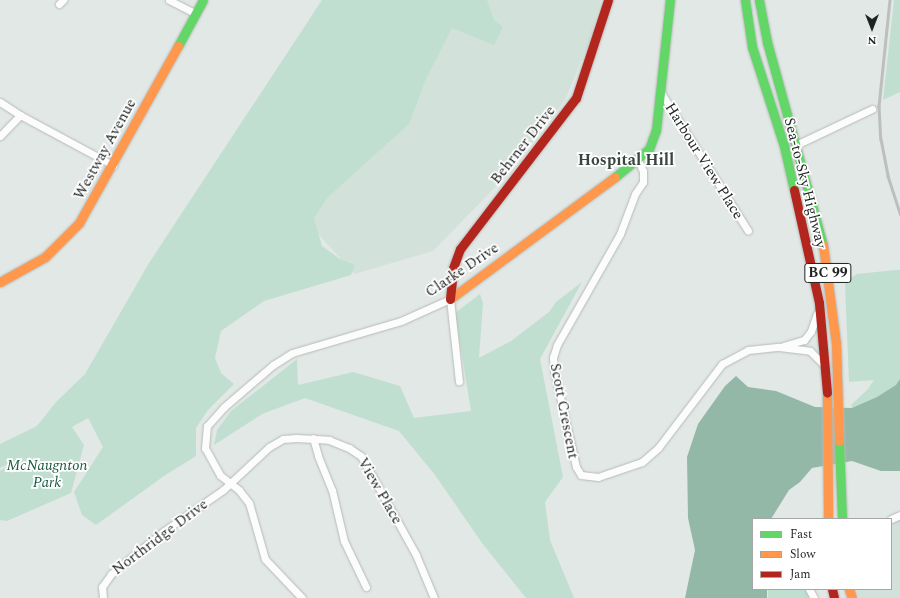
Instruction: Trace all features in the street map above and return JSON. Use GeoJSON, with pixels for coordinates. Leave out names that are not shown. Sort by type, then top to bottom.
{"type":"FeatureCollection","features":[{"type":"Feature","properties":{"kind":"main road","name":"Westway Avenue"},"geometry":{"type":"LineString","coordinates":[[0,282],[45,257],[66,238],[90,207],[202,0]]}},
{"type":"Feature","properties":{"kind":"main road","name":"Behrner Drive"},"geometry":{"type":"LineString","coordinates":[[450,299],[453,268],[460,249],[576,98],[608,0]]}},
{"type":"Feature","properties":{"kind":"main road","name":"Clarke Drive"},"geometry":{"type":"LineString","coordinates":[[450,299],[638,160],[649,149],[656,130],[670,0]]}},
{"type":"Feature","properties":{"kind":"main road"},"geometry":{"type":"LineString","coordinates":[[747,0],[788,141],[798,144],[796,160],[817,264],[819,303]]}},
{"type":"Feature","properties":{"kind":"main road","name":"Sea-to-Sky Highway"},"geometry":{"type":"LineString","coordinates":[[747,0],[752,47],[784,146],[819,303],[828,404],[828,518]]}},
{"type":"Feature","properties":{"kind":"main road","name":"Sea-to-Sky Highway"},"geometry":{"type":"LineString","coordinates":[[759,0],[767,42],[798,144],[820,226],[829,280],[839,405],[842,518]]}},
{"type":"Feature","properties":{"kind":"street"},"geometry":{"type":"LineString","coordinates":[[169,0],[195,13]]}},
{"type":"Feature","properties":{"kind":"street","name":"Harbour View Place"},"geometry":{"type":"LineString","coordinates":[[660,91],[748,230]]}},
{"type":"Feature","properties":{"kind":"street"},"geometry":{"type":"LineString","coordinates":[[0,102],[20,115],[113,165]]}},
{"type":"Feature","properties":{"kind":"street"},"geometry":{"type":"LineString","coordinates":[[798,144],[872,109]]}},
{"type":"Feature","properties":{"kind":"street"},"geometry":{"type":"LineString","coordinates":[[0,136],[20,115]]}},
{"type":"Feature","properties":{"kind":"street","name":"Scott Crescent"},"geometry":{"type":"LineString","coordinates":[[638,160],[644,171],[643,182],[635,194],[626,222],[557,346],[554,357],[554,370],[576,467],[581,475],[598,477],[642,462],[658,448],[722,364],[748,350],[779,347],[810,352],[825,366]]}},
{"type":"Feature","properties":{"kind":"street"},"geometry":{"type":"LineString","coordinates":[[450,299],[459,382]]}},
{"type":"Feature","properties":{"kind":"street","name":"Clarke Drive"},"geometry":{"type":"LineString","coordinates":[[302,598],[265,559],[249,503],[214,467],[205,448],[207,426],[224,407],[273,365],[292,352],[401,321],[450,299]]}},
{"type":"Feature","properties":{"kind":"street"},"geometry":{"type":"LineString","coordinates":[[779,347],[804,340],[811,331],[819,303]]}},
{"type":"Feature","properties":{"kind":"street"},"geometry":{"type":"LineString","coordinates":[[313,438],[318,456],[332,490],[344,541],[366,587]]}},
{"type":"Feature","properties":{"kind":"street","name":"View Place"},"geometry":{"type":"LineString","coordinates":[[230,483],[276,442],[283,439],[313,438],[349,448],[366,461],[416,555],[434,598]]}},
{"type":"Feature","properties":{"kind":"street","name":"Northridge Drive"},"geometry":{"type":"LineString","coordinates":[[103,598],[102,587],[111,574],[230,483]]}},
{"type":"Feature","properties":{"kind":"shaded area"},"geometry":{"type":"Polygon","coordinates":[[[435,0],[601,0],[589,42],[565,100],[508,174],[433,251],[354,274],[306,220],[435,0]]]}},
{"type":"Feature","properties":{"kind":"shaded area"},"geometry":{"type":"Polygon","coordinates":[[[736,376],[748,387],[776,391],[815,407],[852,408],[877,397],[896,385],[900,379],[900,471],[881,471],[852,461],[812,468],[800,482],[789,490],[772,518],[752,518],[752,590],[767,590],[767,598],[685,598],[695,550],[688,518],[687,457],[698,424],[725,386],[736,376]]]}},
{"type":"Feature","properties":{"kind":"shaded area"},"geometry":{"type":"Polygon","coordinates":[[[900,518],[900,598],[859,598],[857,590],[892,590],[892,522],[900,518]]]}},
{"type":"Feature","properties":{"kind":"green space","name":"McNaugnton Park"},"geometry":{"type":"Polygon","coordinates":[[[322,0],[487,0],[494,20],[503,27],[494,45],[452,28],[425,81],[409,124],[328,197],[314,218],[322,246],[340,259],[355,265],[351,275],[264,301],[221,331],[215,358],[221,373],[234,384],[208,410],[196,428],[196,456],[164,476],[96,525],[82,515],[74,492],[103,447],[88,418],[72,427],[84,445],[71,493],[7,521],[0,520],[0,471],[19,458],[0,468],[0,444],[37,426],[56,402],[85,374],[149,263],[322,0]]]}},
{"type":"Feature","properties":{"kind":"green space"},"geometry":{"type":"Polygon","coordinates":[[[894,0],[900,0],[900,92],[883,100],[894,0]]]}},
{"type":"Feature","properties":{"kind":"green space"},"geometry":{"type":"Polygon","coordinates":[[[900,270],[900,405],[852,408],[851,405],[868,389],[874,380],[849,382],[845,285],[847,280],[857,274],[900,270]]]}},
{"type":"Feature","properties":{"kind":"green space"},"geometry":{"type":"Polygon","coordinates":[[[582,282],[540,359],[563,477],[545,502],[550,540],[574,598],[526,598],[482,543],[435,475],[399,431],[305,398],[262,414],[214,445],[217,430],[231,411],[297,359],[298,385],[353,372],[400,386],[414,418],[471,411],[455,313],[480,294],[483,303],[479,358],[511,341],[549,312],[556,302],[582,282]]]}},
{"type":"Feature","properties":{"kind":"green space"},"geometry":{"type":"Polygon","coordinates":[[[768,590],[808,590],[810,598],[768,598],[768,590]]]}},
{"type":"Feature","properties":{"kind":"railway"},"geometry":{"type":"LineString","coordinates":[[890,0],[879,106],[881,139],[888,176],[900,214]]}},
{"type":"Feature","properties":{"kind":"traffic: fast"},"geometry":{"type":"LineString","coordinates":[[178,46],[203,0]]}},
{"type":"Feature","properties":{"kind":"traffic: fast"},"geometry":{"type":"LineString","coordinates":[[615,177],[649,149],[656,130],[670,0]]}},
{"type":"Feature","properties":{"kind":"traffic: fast"},"geometry":{"type":"LineString","coordinates":[[745,0],[752,47],[784,146],[794,190]]}},
{"type":"Feature","properties":{"kind":"traffic: fast"},"geometry":{"type":"LineString","coordinates":[[759,0],[767,42],[823,245]]}},
{"type":"Feature","properties":{"kind":"traffic: fast"},"geometry":{"type":"LineString","coordinates":[[839,441],[842,518]]}},
{"type":"Feature","properties":{"kind":"traffic: slow"},"geometry":{"type":"LineString","coordinates":[[0,282],[45,257],[79,223],[178,46]]}},
{"type":"Feature","properties":{"kind":"traffic: slow"},"geometry":{"type":"LineString","coordinates":[[450,299],[615,177]]}},
{"type":"Feature","properties":{"kind":"traffic: slow"},"geometry":{"type":"LineString","coordinates":[[823,245],[836,344],[839,441]]}},
{"type":"Feature","properties":{"kind":"traffic: slow"},"geometry":{"type":"LineString","coordinates":[[827,393],[828,518]]}},
{"type":"Feature","properties":{"kind":"traffic: slow"},"geometry":{"type":"LineString","coordinates":[[849,590],[852,598]]}},
{"type":"Feature","properties":{"kind":"traffic: jam"},"geometry":{"type":"LineString","coordinates":[[450,299],[453,268],[460,249],[576,98],[608,0]]}},
{"type":"Feature","properties":{"kind":"traffic: jam"},"geometry":{"type":"LineString","coordinates":[[794,190],[819,303],[827,393]]}},
{"type":"Feature","properties":{"kind":"traffic: jam"},"geometry":{"type":"LineString","coordinates":[[832,590],[834,598]]}},
{"type":"Feature","properties":{"kind":"district","name":"Hospital Hill"},"geometry":{"type":"Point","coordinates":[626,160]}}]}
